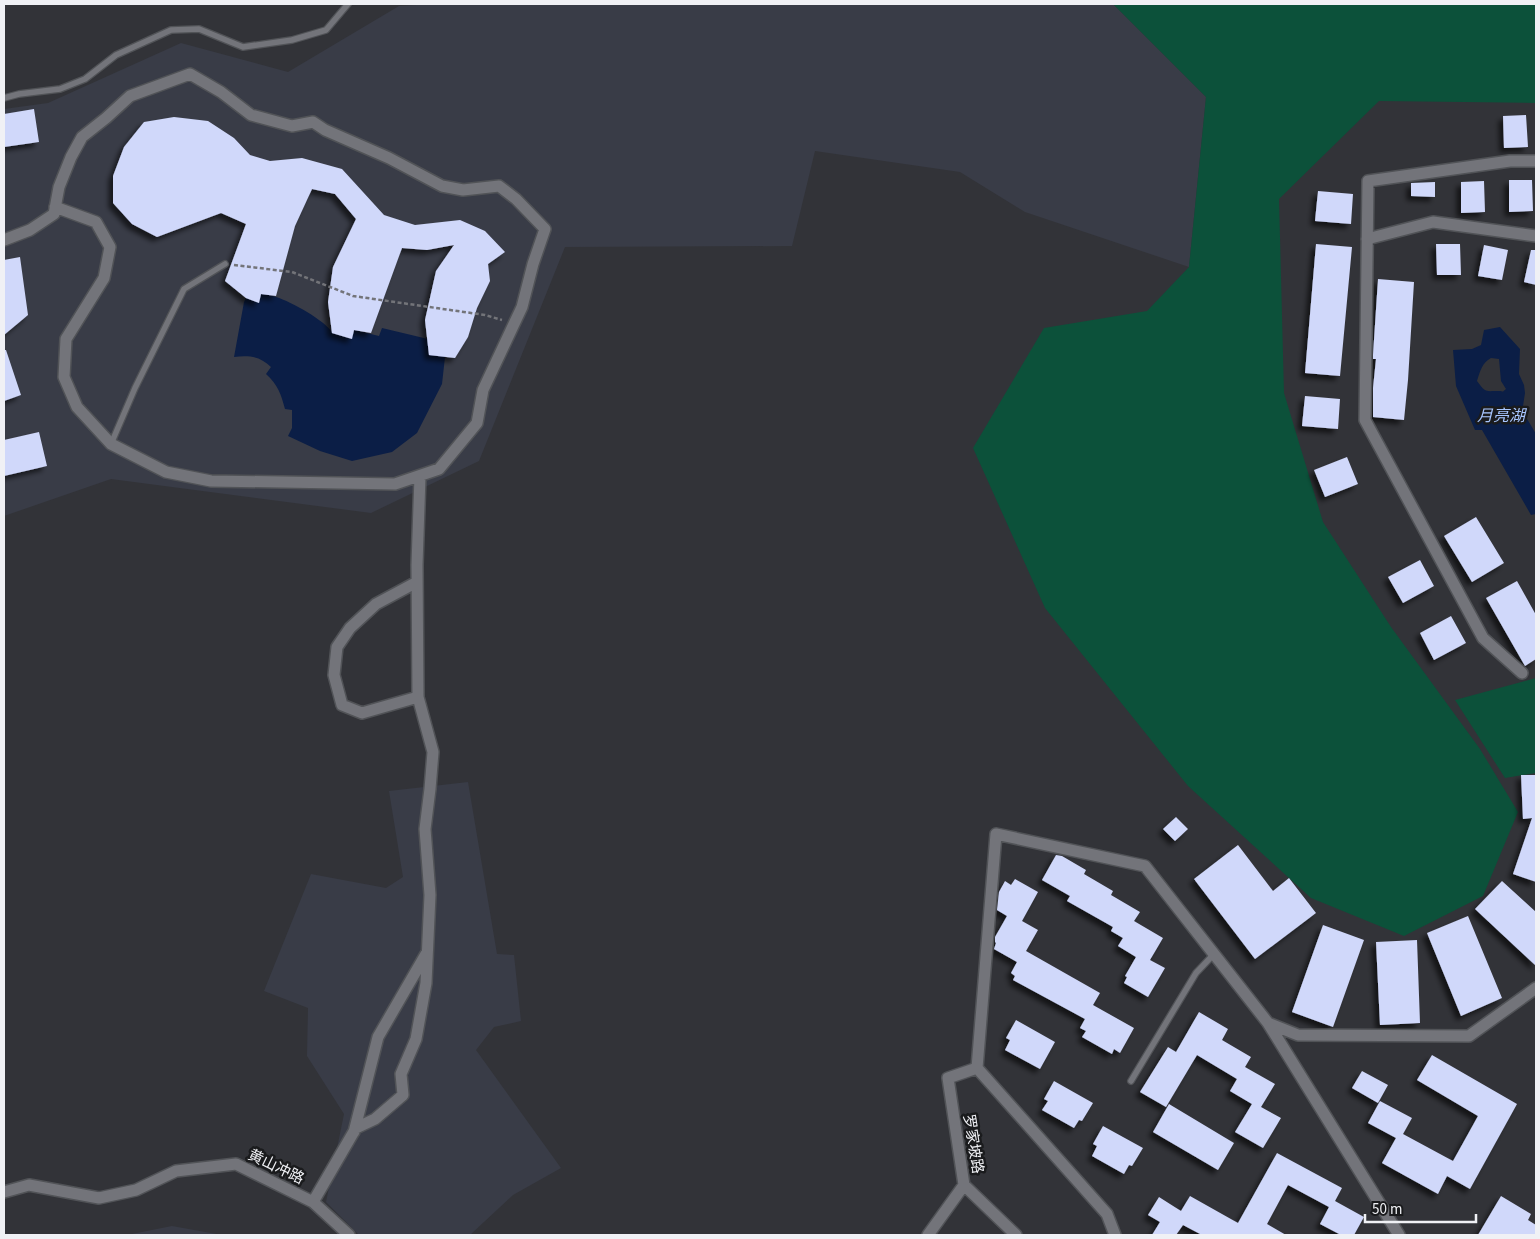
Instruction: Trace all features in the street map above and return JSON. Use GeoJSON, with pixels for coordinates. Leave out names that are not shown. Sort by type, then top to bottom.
{"type":"FeatureCollection","features":[{"type":"Feature","properties":{"kind":"street"},"geometry":{"type":"LineString","coordinates":[[4,240],[30,230],[54,214],[55,207],[59,187],[71,157],[82,137],[130,96],[190,74],[220,92],[251,115],[292,126],[313,122],[325,130],[389,158],[442,186],[463,190],[499,186],[516,198],[545,229],[533,264],[522,307],[483,390],[477,423],[439,469],[396,484],[211,481],[166,472],[111,444],[77,407],[64,377],[66,338],[104,278],[110,247],[96,222],[55,207]]}},
{"type":"Feature","properties":{"kind":"street"},"geometry":{"type":"LineString","coordinates":[[1522,673],[1483,638],[1365,420],[1368,181],[1510,161],[1536,161]]}},
{"type":"Feature","properties":{"kind":"street"},"geometry":{"type":"LineString","coordinates":[[1367,239],[1433,222],[1536,236]]}},
{"type":"Feature","properties":{"kind":"street"},"geometry":{"type":"LineString","coordinates":[[356,1128],[375,1120],[403,1095],[401,1074],[416,1039],[426,983],[430,895],[425,829],[432,752],[418,697],[417,582],[420,476]]}},
{"type":"Feature","properties":{"kind":"street"},"geometry":{"type":"LineString","coordinates":[[417,582],[376,604],[350,628],[337,647],[334,675],[342,704],[362,713],[418,697]]}},
{"type":"Feature","properties":{"kind":"street"},"geometry":{"type":"LineString","coordinates":[[1115,1235],[1107,1214],[977,1068],[996,834],[1145,866],[1268,1023],[1399,1235]]}},
{"type":"Feature","properties":{"kind":"street"},"geometry":{"type":"LineString","coordinates":[[313,1202],[356,1128],[378,1037],[426,954]]}},
{"type":"Feature","properties":{"kind":"street"},"geometry":{"type":"LineString","coordinates":[[1268,1023],[1298,1035],[1469,1036],[1536,988]]}},
{"type":"Feature","properties":{"kind":"street","name":"罗家坡路"},"geometry":{"type":"LineString","coordinates":[[928,1235],[964,1185],[948,1078],[977,1068]]}},
{"type":"Feature","properties":{"kind":"street","name":"黄山冲路"},"geometry":{"type":"LineString","coordinates":[[4,1192],[29,1185],[99,1198],[136,1190],[176,1171],[236,1164],[313,1202],[349,1235]]}},
{"type":"Feature","properties":{"kind":"street"},"geometry":{"type":"LineString","coordinates":[[964,1185],[1016,1235]]}},
{"type":"Feature","properties":{"kind":"lane"},"geometry":{"type":"LineString","coordinates":[[4,98],[19,94],[60,89],[85,79],[116,55],[171,30],[200,29],[243,47],[292,40],[326,30],[348,4]]}},
{"type":"Feature","properties":{"kind":"lane"},"geometry":{"type":"LineString","coordinates":[[111,444],[135,388],[184,289],[226,264]]}},
{"type":"Feature","properties":{"kind":"lane"},"geometry":{"type":"LineString","coordinates":[[1131,1081],[1196,974],[1214,954]]}},
{"type":"Feature","properties":{"kind":"path"},"geometry":{"type":"LineString","coordinates":[[226,264],[292,272],[353,296],[485,315],[514,324]]}},
{"type":"Feature","properties":{"kind":"shaded area"},"geometry":{"type":"Polygon","coordinates":[[[432,4],[1113,4],[1206,97],[1189,267],[1025,212],[960,172],[815,151],[792,246],[565,247],[479,461],[371,513],[111,479],[4,516],[4,109],[48,103],[181,43],[288,72],[399,6],[432,4]]]}},
{"type":"Feature","properties":{"kind":"shaded area"},"geometry":{"type":"Polygon","coordinates":[[[468,782],[497,954],[514,955],[521,1021],[494,1027],[476,1050],[561,1168],[513,1195],[470,1235],[359,1235],[326,1202],[344,1114],[307,1056],[308,1008],[264,991],[311,874],[386,888],[403,877],[389,791],[468,782]]]}},
{"type":"Feature","properties":{"kind":"shaded area"},"geometry":{"type":"Polygon","coordinates":[[[172,1226],[222,1235],[127,1235],[172,1226]]]}},
{"type":"Feature","properties":{"kind":"green space"},"geometry":{"type":"Polygon","coordinates":[[[1113,4],[1536,4],[1536,103],[1379,101],[1279,199],[1284,393],[1323,522],[1391,627],[1480,749],[1518,812],[1483,896],[1404,936],[1311,898],[1188,786],[1045,608],[973,448],[1044,328],[1147,311],[1189,267],[1206,97],[1113,4]]]}},
{"type":"Feature","properties":{"kind":"green space"},"geometry":{"type":"Polygon","coordinates":[[[1536,678],[1536,773],[1505,778],[1455,700],[1536,678]]]}},
{"type":"Feature","properties":{"kind":"water"},"geometry":{"type":"Polygon","coordinates":[[[261,294],[274,296],[290,303],[315,317],[333,333],[351,339],[354,330],[379,336],[382,328],[428,339],[445,357],[442,384],[417,433],[392,452],[352,461],[320,451],[288,436],[292,428],[292,410],[285,409],[278,390],[266,374],[271,367],[254,357],[234,357],[244,302],[246,298],[259,303],[261,294]]]}},
{"type":"Feature","properties":{"kind":"water","name":"月亮湖"},"geometry":{"type":"Polygon","coordinates":[[[1500,327],[1520,349],[1519,374],[1525,393],[1523,406],[1526,417],[1536,434],[1536,514],[1531,515],[1482,430],[1475,430],[1456,386],[1453,350],[1472,349],[1481,345],[1484,330],[1500,327]],[[1491,358],[1485,362],[1480,371],[1477,381],[1486,391],[1503,392],[1506,389],[1501,381],[1499,359],[1491,358]]]}},
{"type":"Feature","properties":{"kind":"building"},"geometry":{"type":"Polygon","coordinates":[[[34,109],[39,142],[4,147],[4,114],[34,109]]]}},
{"type":"Feature","properties":{"kind":"building"},"geometry":{"type":"Polygon","coordinates":[[[1526,115],[1528,147],[1504,148],[1503,116],[1526,115]]]}},
{"type":"Feature","properties":{"kind":"building"},"geometry":{"type":"Polygon","coordinates":[[[174,117],[208,121],[234,138],[250,155],[270,161],[302,158],[342,169],[384,215],[415,225],[460,220],[485,231],[505,252],[488,264],[490,281],[477,308],[468,337],[455,358],[429,355],[425,320],[436,271],[454,245],[427,250],[402,248],[371,333],[354,330],[352,339],[332,333],[328,302],[333,267],[356,219],[335,194],[312,189],[295,226],[276,296],[261,294],[259,303],[246,298],[225,281],[246,224],[221,213],[157,237],[132,224],[113,203],[113,176],[124,147],[144,122],[174,117]]]}},
{"type":"Feature","properties":{"kind":"building"},"geometry":{"type":"Polygon","coordinates":[[[1509,180],[1532,180],[1533,211],[1509,212],[1509,180]]]}},
{"type":"Feature","properties":{"kind":"building"},"geometry":{"type":"Polygon","coordinates":[[[1484,181],[1485,212],[1461,213],[1461,182],[1484,181]]]}},
{"type":"Feature","properties":{"kind":"building"},"geometry":{"type":"Polygon","coordinates":[[[1435,182],[1435,197],[1411,196],[1411,183],[1435,182]]]}},
{"type":"Feature","properties":{"kind":"building"},"geometry":{"type":"Polygon","coordinates":[[[1318,191],[1353,194],[1351,224],[1315,221],[1318,191]]]}},
{"type":"Feature","properties":{"kind":"building"},"geometry":{"type":"Polygon","coordinates":[[[1316,244],[1352,247],[1340,376],[1305,373],[1316,244]]]}},
{"type":"Feature","properties":{"kind":"building"},"geometry":{"type":"Polygon","coordinates":[[[1436,244],[1460,244],[1461,275],[1437,275],[1436,244]]]}},
{"type":"Feature","properties":{"kind":"building"},"geometry":{"type":"Polygon","coordinates":[[[1484,245],[1508,250],[1502,280],[1478,276],[1484,245]]]}},
{"type":"Feature","properties":{"kind":"building"},"geometry":{"type":"Polygon","coordinates":[[[1531,250],[1536,250],[1536,285],[1524,282],[1531,250]]]}},
{"type":"Feature","properties":{"kind":"building"},"geometry":{"type":"Polygon","coordinates":[[[20,257],[28,315],[4,335],[4,260],[20,257]]]}},
{"type":"Feature","properties":{"kind":"building"},"geometry":{"type":"Polygon","coordinates":[[[1378,279],[1414,282],[1404,420],[1373,417],[1376,359],[1373,359],[1373,355],[1378,279]]]}},
{"type":"Feature","properties":{"kind":"building"},"geometry":{"type":"Polygon","coordinates":[[[4,350],[6,350],[21,395],[4,401],[4,350]]]}},
{"type":"Feature","properties":{"kind":"building"},"geometry":{"type":"Polygon","coordinates":[[[1305,396],[1340,399],[1338,429],[1302,426],[1305,396]]]}},
{"type":"Feature","properties":{"kind":"building"},"geometry":{"type":"Polygon","coordinates":[[[39,432],[47,466],[4,476],[4,440],[39,432]]]}},
{"type":"Feature","properties":{"kind":"building"},"geometry":{"type":"Polygon","coordinates":[[[1347,457],[1358,484],[1325,497],[1314,470],[1347,457]]]}},
{"type":"Feature","properties":{"kind":"building"},"geometry":{"type":"Polygon","coordinates":[[[1476,517],[1504,563],[1472,582],[1444,536],[1476,517]]]}},
{"type":"Feature","properties":{"kind":"building"},"geometry":{"type":"Polygon","coordinates":[[[1420,560],[1434,586],[1403,603],[1388,577],[1420,560]]]}},
{"type":"Feature","properties":{"kind":"building"},"geometry":{"type":"Polygon","coordinates":[[[1517,581],[1536,615],[1536,659],[1525,666],[1486,598],[1517,581]]]}},
{"type":"Feature","properties":{"kind":"building"},"geometry":{"type":"Polygon","coordinates":[[[1451,616],[1466,643],[1434,660],[1420,633],[1451,616]]]}},
{"type":"Feature","properties":{"kind":"building"},"geometry":{"type":"Polygon","coordinates":[[[1521,775],[1536,775],[1536,882],[1513,874],[1532,818],[1523,819],[1521,775]]]}},
{"type":"Feature","properties":{"kind":"building"},"geometry":{"type":"Polygon","coordinates":[[[1176,817],[1188,829],[1175,841],[1163,829],[1176,817]]]}},
{"type":"Feature","properties":{"kind":"building"},"geometry":{"type":"Polygon","coordinates":[[[1238,845],[1273,891],[1289,878],[1316,913],[1255,959],[1194,879],[1238,845]]]}},
{"type":"Feature","properties":{"kind":"building"},"geometry":{"type":"Polygon","coordinates":[[[1056,855],[1062,856],[1086,870],[1084,874],[1113,891],[1111,895],[1140,912],[1134,921],[1163,938],[1150,960],[1165,968],[1148,997],[1124,983],[1127,977],[1125,976],[1136,957],[1118,946],[1123,938],[1111,931],[1113,927],[1067,901],[1070,896],[1042,880],[1056,855]]]}},
{"type":"Feature","properties":{"kind":"building"},"geometry":{"type":"Polygon","coordinates":[[[1015,879],[1038,892],[1022,921],[1038,930],[1026,951],[1100,993],[1093,1005],[1134,1028],[1120,1053],[1114,1049],[1112,1054],[1082,1037],[1086,1031],[1080,1028],[1085,1019],[1013,980],[1015,976],[1011,973],[1017,962],[994,949],[995,937],[1007,916],[997,910],[999,892],[1005,881],[1011,885],[1015,879]]]}},
{"type":"Feature","properties":{"kind":"building"},"geometry":{"type":"Polygon","coordinates":[[[1502,881],[1536,912],[1536,966],[1475,909],[1502,881]]]}},
{"type":"Feature","properties":{"kind":"building"},"geometry":{"type":"Polygon","coordinates":[[[1468,916],[1502,998],[1461,1016],[1427,933],[1468,916]]]}},
{"type":"Feature","properties":{"kind":"building"},"geometry":{"type":"Polygon","coordinates":[[[1323,925],[1364,940],[1333,1027],[1292,1012],[1323,925]]]}},
{"type":"Feature","properties":{"kind":"building"},"geometry":{"type":"Polygon","coordinates":[[[1417,940],[1420,1023],[1380,1025],[1376,942],[1417,940]]]}},
{"type":"Feature","properties":{"kind":"building"},"geometry":{"type":"Polygon","coordinates":[[[1199,1012],[1228,1029],[1222,1040],[1251,1057],[1245,1067],[1275,1084],[1261,1107],[1281,1118],[1263,1148],[1235,1132],[1252,1104],[1230,1091],[1237,1079],[1197,1055],[1166,1107],[1140,1092],[1168,1047],[1176,1052],[1199,1012]]]}},
{"type":"Feature","properties":{"kind":"building"},"geometry":{"type":"Polygon","coordinates":[[[1016,1020],[1055,1042],[1040,1069],[1005,1050],[1010,1040],[1006,1038],[1016,1020]]]}},
{"type":"Feature","properties":{"kind":"building"},"geometry":{"type":"Polygon","coordinates":[[[1432,1055],[1517,1104],[1470,1189],[1447,1176],[1438,1194],[1382,1163],[1396,1138],[1368,1123],[1380,1101],[1412,1118],[1403,1134],[1453,1161],[1478,1116],[1417,1080],[1432,1055]]]}},
{"type":"Feature","properties":{"kind":"building"},"geometry":{"type":"Polygon","coordinates":[[[1362,1071],[1388,1085],[1378,1103],[1352,1088],[1362,1071]]]}},
{"type":"Feature","properties":{"kind":"building"},"geometry":{"type":"Polygon","coordinates":[[[1054,1081],[1093,1103],[1082,1121],[1079,1120],[1074,1128],[1042,1110],[1048,1101],[1044,1099],[1054,1081]]]}},
{"type":"Feature","properties":{"kind":"building"},"geometry":{"type":"Polygon","coordinates":[[[1169,1104],[1234,1143],[1218,1170],[1153,1132],[1169,1104]]]}},
{"type":"Feature","properties":{"kind":"building"},"geometry":{"type":"Polygon","coordinates":[[[1103,1126],[1143,1148],[1132,1166],[1129,1165],[1124,1174],[1092,1156],[1097,1146],[1093,1144],[1103,1126]]]}},
{"type":"Feature","properties":{"kind":"building"},"geometry":{"type":"Polygon","coordinates":[[[1277,1153],[1342,1188],[1335,1201],[1364,1217],[1354,1235],[1341,1235],[1320,1224],[1329,1207],[1288,1185],[1267,1224],[1286,1235],[1202,1235],[1183,1225],[1176,1235],[1152,1235],[1160,1222],[1148,1215],[1159,1197],[1181,1211],[1190,1196],[1238,1223],[1277,1153]]]}},
{"type":"Feature","properties":{"kind":"building"},"geometry":{"type":"Polygon","coordinates":[[[1501,1196],[1531,1214],[1528,1220],[1536,1225],[1536,1235],[1478,1235],[1501,1196]]]}}]}
